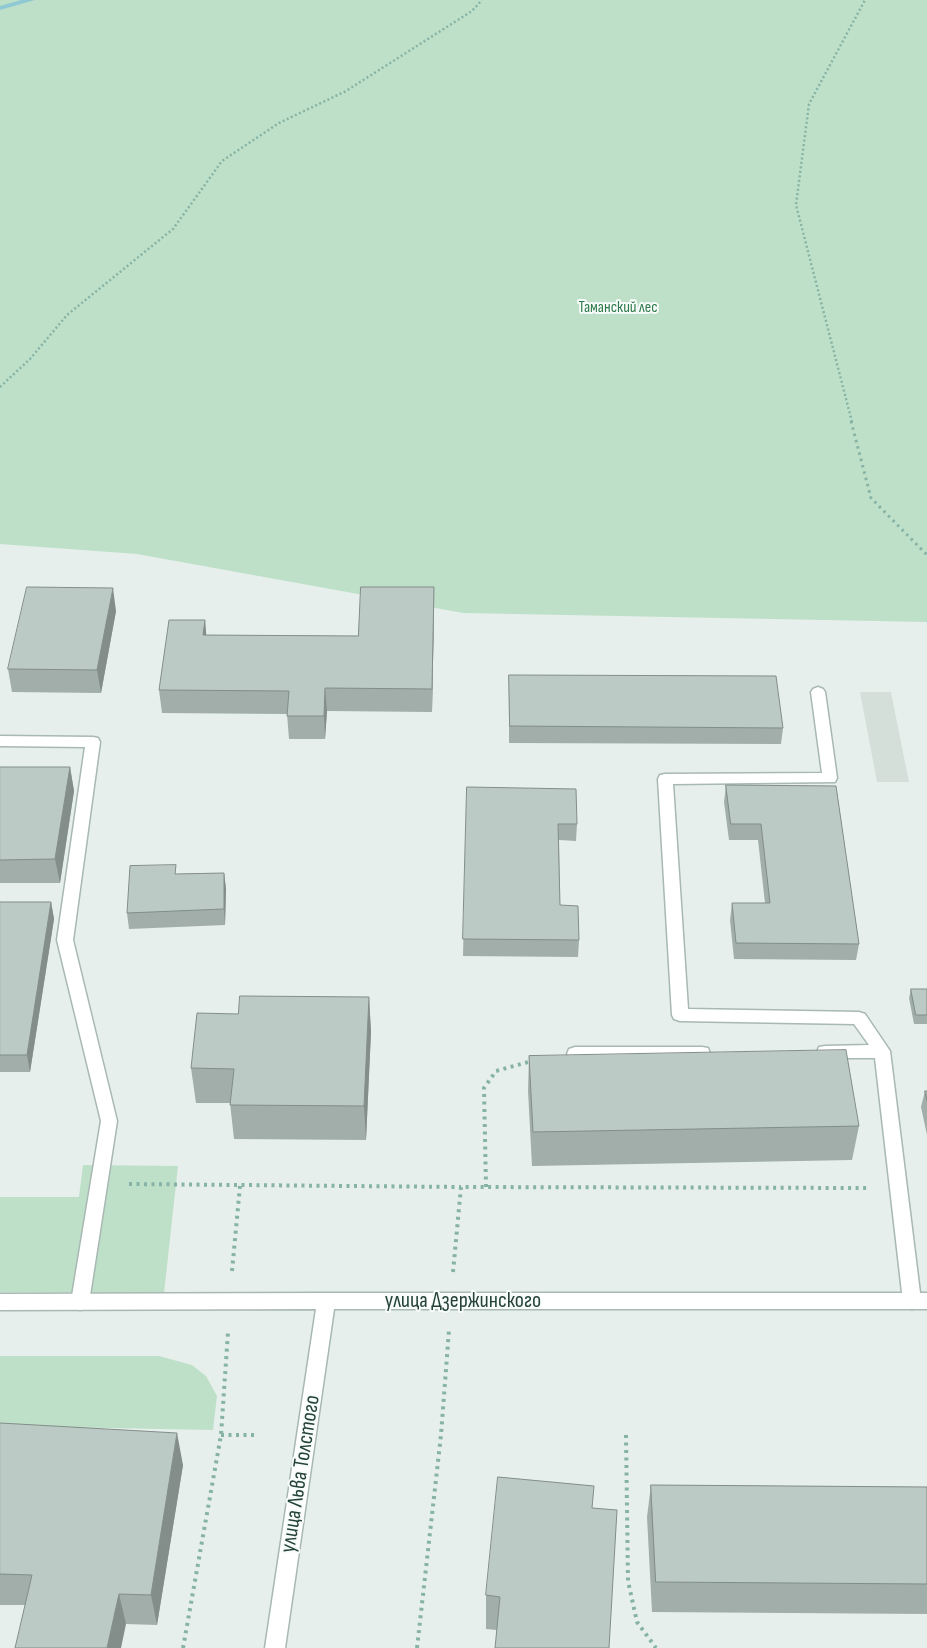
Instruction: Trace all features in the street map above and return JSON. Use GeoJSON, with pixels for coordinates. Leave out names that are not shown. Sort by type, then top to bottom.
{"type":"FeatureCollection","features":[{"type":"Feature","properties":{"kind":"street"},"geometry":{"type":"LineString","coordinates":[[818,692],[830,778],[665,779],[680,1015],[859,1018],[882,1051],[920,1301]]}},
{"type":"Feature","properties":{"kind":"street"},"geometry":{"type":"LineString","coordinates":[[0,741],[93,742],[65,940],[109,1121],[80,1302]]}},
{"type":"Feature","properties":{"kind":"street"},"geometry":{"type":"LineString","coordinates":[[812,1052],[882,1051]]}},
{"type":"Feature","properties":{"kind":"street"},"geometry":{"type":"LineString","coordinates":[[575,1054],[714,1053]]}},
{"type":"Feature","properties":{"kind":"street","name":"улица Льва Толстого"},"geometry":{"type":"LineString","coordinates":[[275,1648],[326,1301]]}},
{"type":"Feature","properties":{"kind":"street","name":"улица Дзержинского"},"geometry":{"type":"LineString","coordinates":[[0,1302],[920,1301]]}},
{"type":"Feature","properties":{"kind":"path"},"geometry":{"type":"LineString","coordinates":[[0,387],[9,376],[30,359],[67,315],[173,229],[222,161],[280,123],[346,91],[472,11],[482,0]]}},
{"type":"Feature","properties":{"kind":"path"},"geometry":{"type":"LineString","coordinates":[[865,0],[809,104],[796,206],[871,498],[927,555]]}},
{"type":"Feature","properties":{"kind":"path"},"geometry":{"type":"LineString","coordinates":[[486,1186],[484,1088],[496,1071],[529,1061],[575,1054]]}},
{"type":"Feature","properties":{"kind":"path"},"geometry":{"type":"LineString","coordinates":[[99,1183],[461,1187]]}},
{"type":"Feature","properties":{"kind":"path"},"geometry":{"type":"LineString","coordinates":[[183,1648],[220,1435],[240,1186]]}},
{"type":"Feature","properties":{"kind":"path"},"geometry":{"type":"LineString","coordinates":[[220,1435],[256,1435]]}},
{"type":"Feature","properties":{"kind":"path"},"geometry":{"type":"LineString","coordinates":[[626,1436],[628,1581],[637,1622],[656,1648]]}},
{"type":"Feature","properties":{"kind":"shaded area"},"geometry":{"type":"Polygon","coordinates":[[[860,692],[891,692],[909,782],[877,782],[860,692]]]}},
{"type":"Feature","properties":{"kind":"green space","name":"Таманский лес"},"geometry":{"type":"Polygon","coordinates":[[[0,0],[927,0],[927,622],[463,613],[137,554],[0,544],[0,0]]]}},
{"type":"Feature","properties":{"kind":"green space"},"geometry":{"type":"Polygon","coordinates":[[[83,1165],[178,1166],[164,1293],[0,1292],[0,1197],[79,1197],[83,1165]]]}},
{"type":"Feature","properties":{"kind":"green space"},"geometry":{"type":"Polygon","coordinates":[[[0,1356],[159,1356],[192,1365],[206,1376],[217,1396],[213,1430],[0,1426],[0,1356]]]}},
{"type":"Feature","properties":{"kind":"building"},"geometry":{"type":"Polygon","coordinates":[[[27,587],[113,588],[97,670],[8,669],[27,587]]]}},
{"type":"Feature","properties":{"kind":"building"},"geometry":{"type":"Polygon","coordinates":[[[361,587],[434,587],[432,689],[325,688],[324,716],[287,716],[289,691],[159,690],[169,620],[205,620],[203,635],[358,636],[361,587]]]}},
{"type":"Feature","properties":{"kind":"building"},"geometry":{"type":"Polygon","coordinates":[[[509,675],[776,676],[783,728],[510,726],[509,675]]]}},
{"type":"Feature","properties":{"kind":"building"},"geometry":{"type":"Polygon","coordinates":[[[0,767],[70,767],[55,859],[0,860],[0,767]]]}},
{"type":"Feature","properties":{"kind":"building"},"geometry":{"type":"Polygon","coordinates":[[[726,785],[836,786],[859,944],[736,943],[732,903],[770,903],[761,824],[731,824],[726,785]]]}},
{"type":"Feature","properties":{"kind":"building"},"geometry":{"type":"Polygon","coordinates":[[[467,787],[576,789],[577,824],[558,824],[560,905],[578,906],[579,940],[463,939],[467,787]]]}},
{"type":"Feature","properties":{"kind":"building"},"geometry":{"type":"Polygon","coordinates":[[[176,865],[175,874],[224,873],[224,909],[127,913],[130,866],[176,865]]]}},
{"type":"Feature","properties":{"kind":"building"},"geometry":{"type":"Polygon","coordinates":[[[0,902],[51,902],[27,1055],[0,1055],[0,902]]]}},
{"type":"Feature","properties":{"kind":"building"},"geometry":{"type":"Polygon","coordinates":[[[911,989],[927,989],[927,1015],[916,1015],[911,989]]]}},
{"type":"Feature","properties":{"kind":"building"},"geometry":{"type":"Polygon","coordinates":[[[240,996],[369,997],[364,1106],[230,1105],[234,1069],[191,1068],[197,1013],[238,1014],[240,996]]]}},
{"type":"Feature","properties":{"kind":"building"},"geometry":{"type":"Polygon","coordinates":[[[846,1050],[859,1126],[533,1132],[529,1056],[846,1050]]]}},
{"type":"Feature","properties":{"kind":"building"},"geometry":{"type":"Polygon","coordinates":[[[0,1423],[177,1433],[151,1595],[119,1594],[107,1648],[15,1648],[32,1575],[0,1574],[0,1423]]]}},
{"type":"Feature","properties":{"kind":"building"},"geometry":{"type":"Polygon","coordinates":[[[498,1477],[594,1486],[592,1508],[617,1510],[609,1648],[495,1648],[500,1597],[486,1595],[498,1477]]]}},
{"type":"Feature","properties":{"kind":"building"},"geometry":{"type":"Polygon","coordinates":[[[651,1485],[927,1487],[927,1584],[656,1582],[651,1485]]]}},
{"type":"Feature","properties":{"kind":"waterway"},"geometry":{"type":"LineString","coordinates":[[0,8],[31,0]]}}]}
